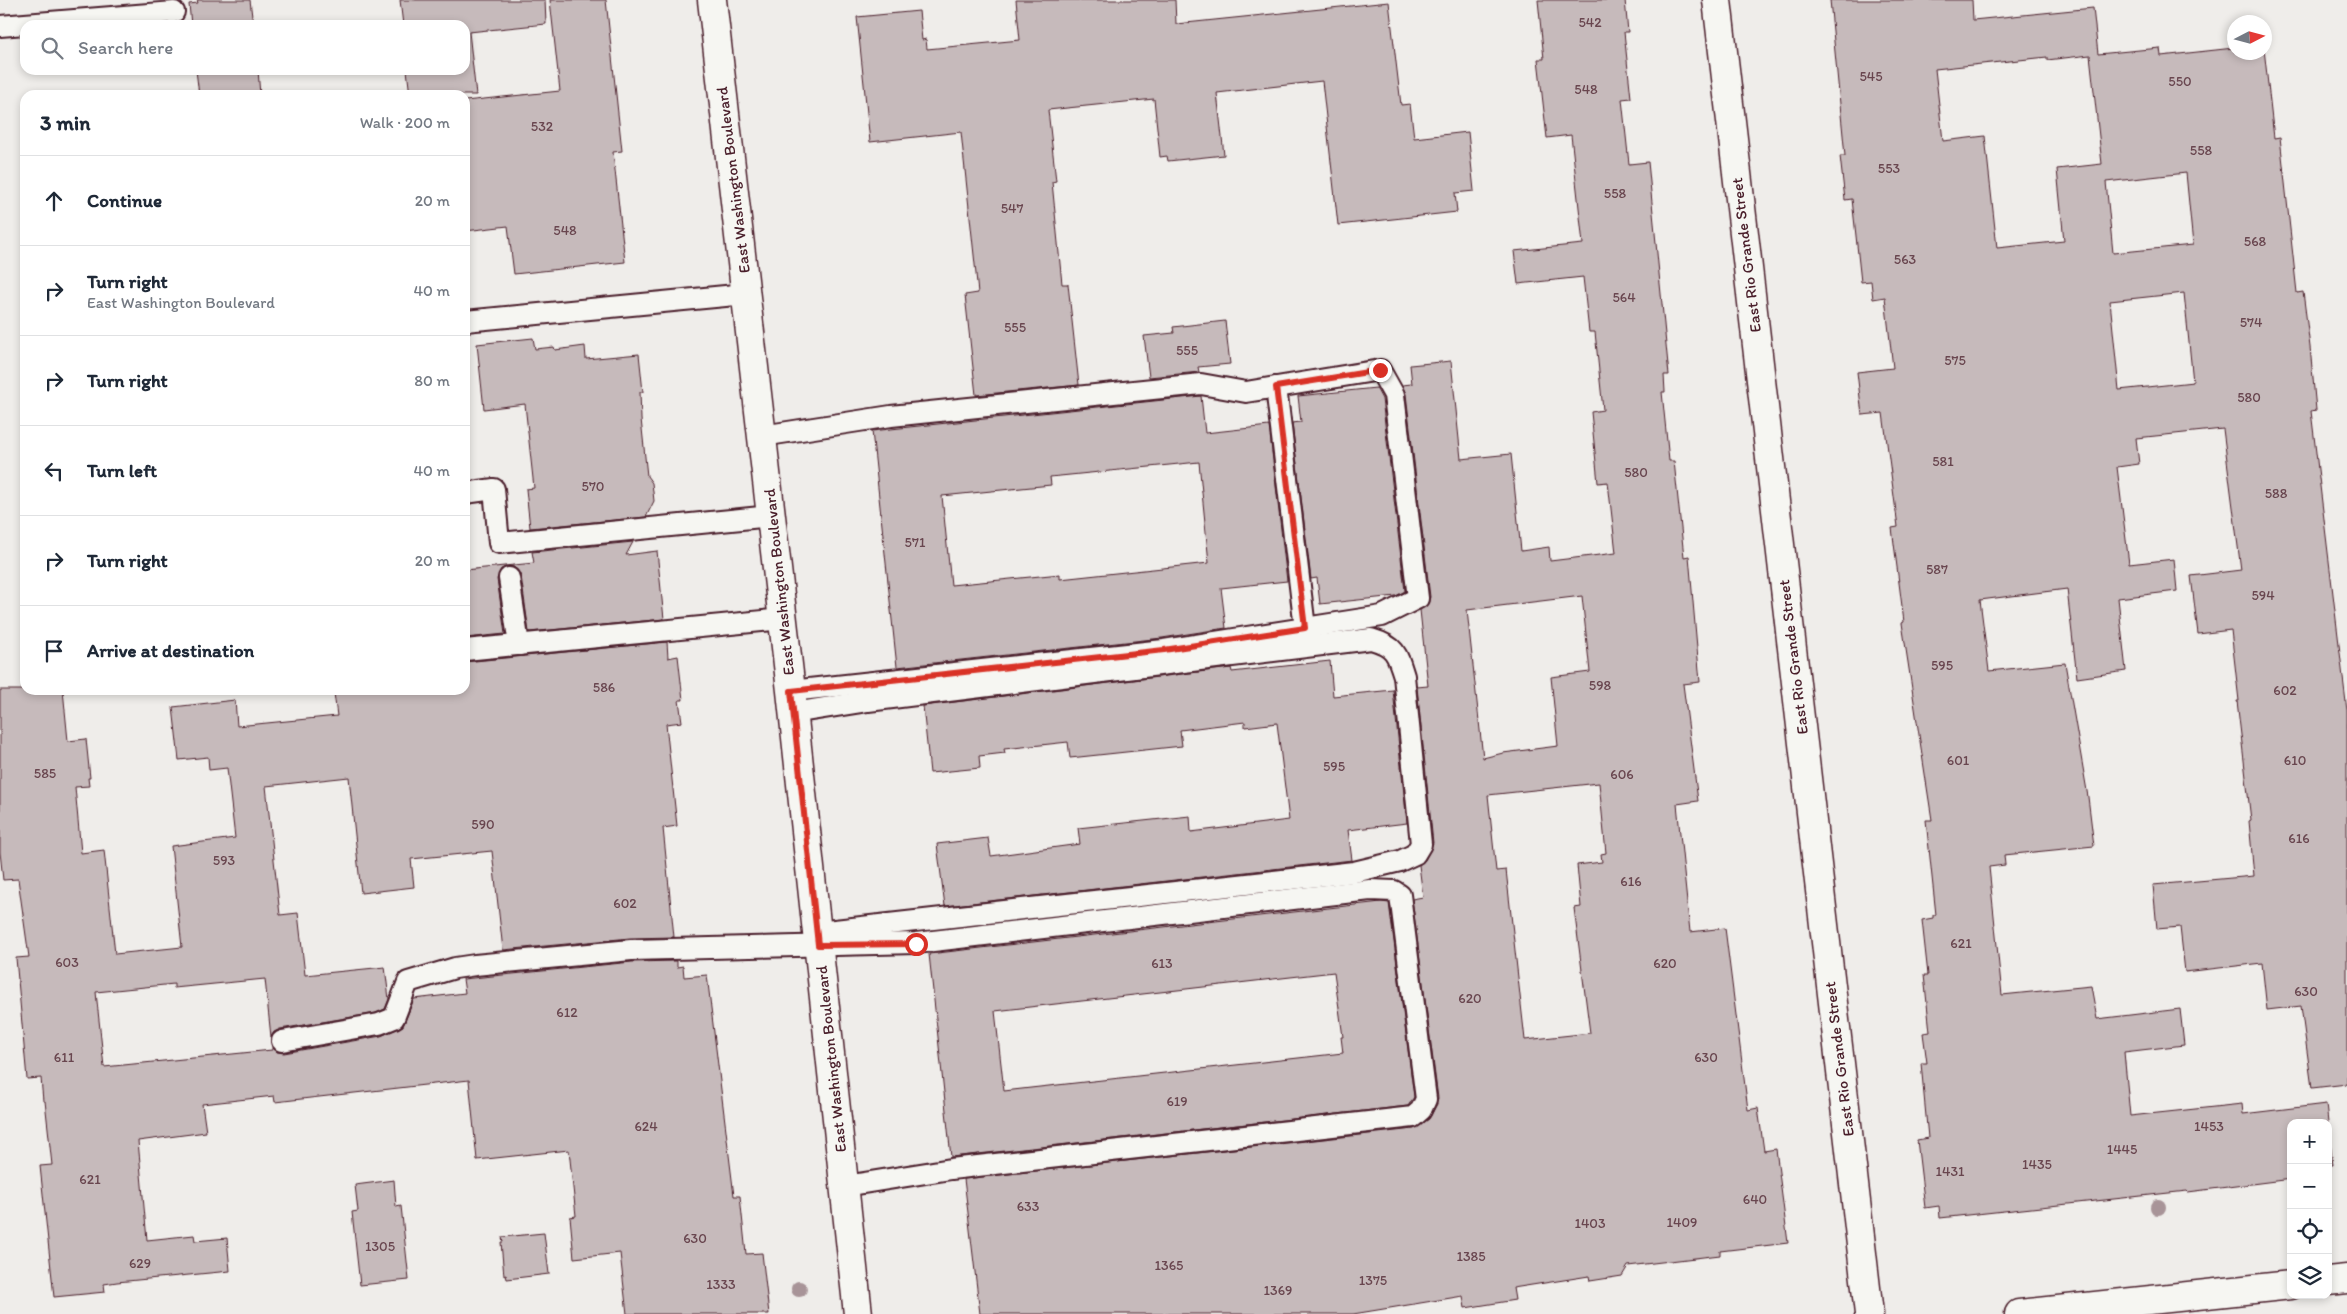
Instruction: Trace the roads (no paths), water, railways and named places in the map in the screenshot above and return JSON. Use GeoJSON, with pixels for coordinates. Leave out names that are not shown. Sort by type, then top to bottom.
{"type":"FeatureCollection","features":[{"type":"Feature","properties":{"kind":"street","name":"East Washington Boulevard"},"geometry":{"type":"LineString","coordinates":[[712,0],[783,619],[858,1314]]}},
{"type":"Feature","properties":{"kind":"street","name":"East Rio Grande Street"},"geometry":{"type":"LineString","coordinates":[[1717,0],[1869,1314]]}},
{"type":"Feature","properties":{"kind":"street"},"geometry":{"type":"LineString","coordinates":[[2332,1281],[2347,1279]]}},
{"type":"Feature","properties":{"kind":"street"},"geometry":{"type":"LineString","coordinates":[[2019,1314],[2054,1312],[2287,1285]]}},
{"type":"Feature","properties":{"kind":"lane"},"geometry":{"type":"LineString","coordinates":[[75,20],[174,12]]}},
{"type":"Feature","properties":{"kind":"lane"},"geometry":{"type":"LineString","coordinates":[[0,26],[20,24]]}},
{"type":"Feature","properties":{"kind":"lane"},"geometry":{"type":"LineString","coordinates":[[470,322],[746,294]]}},
{"type":"Feature","properties":{"kind":"lane"},"geometry":{"type":"LineString","coordinates":[[762,436],[891,416],[1201,384],[1246,392],[1380,370],[1394,395],[1418,598],[1382,616],[1164,650],[792,702]]}},
{"type":"Feature","properties":{"kind":"lane"},"geometry":{"type":"LineString","coordinates":[[1276,387],[1305,628]]}},
{"type":"Feature","properties":{"kind":"lane"},"geometry":{"type":"LineString","coordinates":[[470,491],[494,489],[499,544],[771,516]]}},
{"type":"Feature","properties":{"kind":"lane"},"geometry":{"type":"LineString","coordinates":[[509,578],[518,645]]}},
{"type":"Feature","properties":{"kind":"lane"},"geometry":{"type":"LineString","coordinates":[[470,650],[783,619]]}},
{"type":"Feature","properties":{"kind":"lane"},"geometry":{"type":"LineString","coordinates":[[282,1041],[378,1024],[394,1018],[408,982],[455,968],[631,950],[818,938],[1354,872],[1392,863],[1415,854],[1421,844],[1404,676],[1397,654],[1386,643],[1371,639],[868,701],[792,702]]}},
{"type":"Feature","properties":{"kind":"lane"},"geometry":{"type":"LineString","coordinates":[[818,938],[916,944],[1370,890],[1394,891],[1400,895],[1402,903],[1426,1099],[1421,1110],[1413,1117],[951,1169],[844,1186]]}}]}
